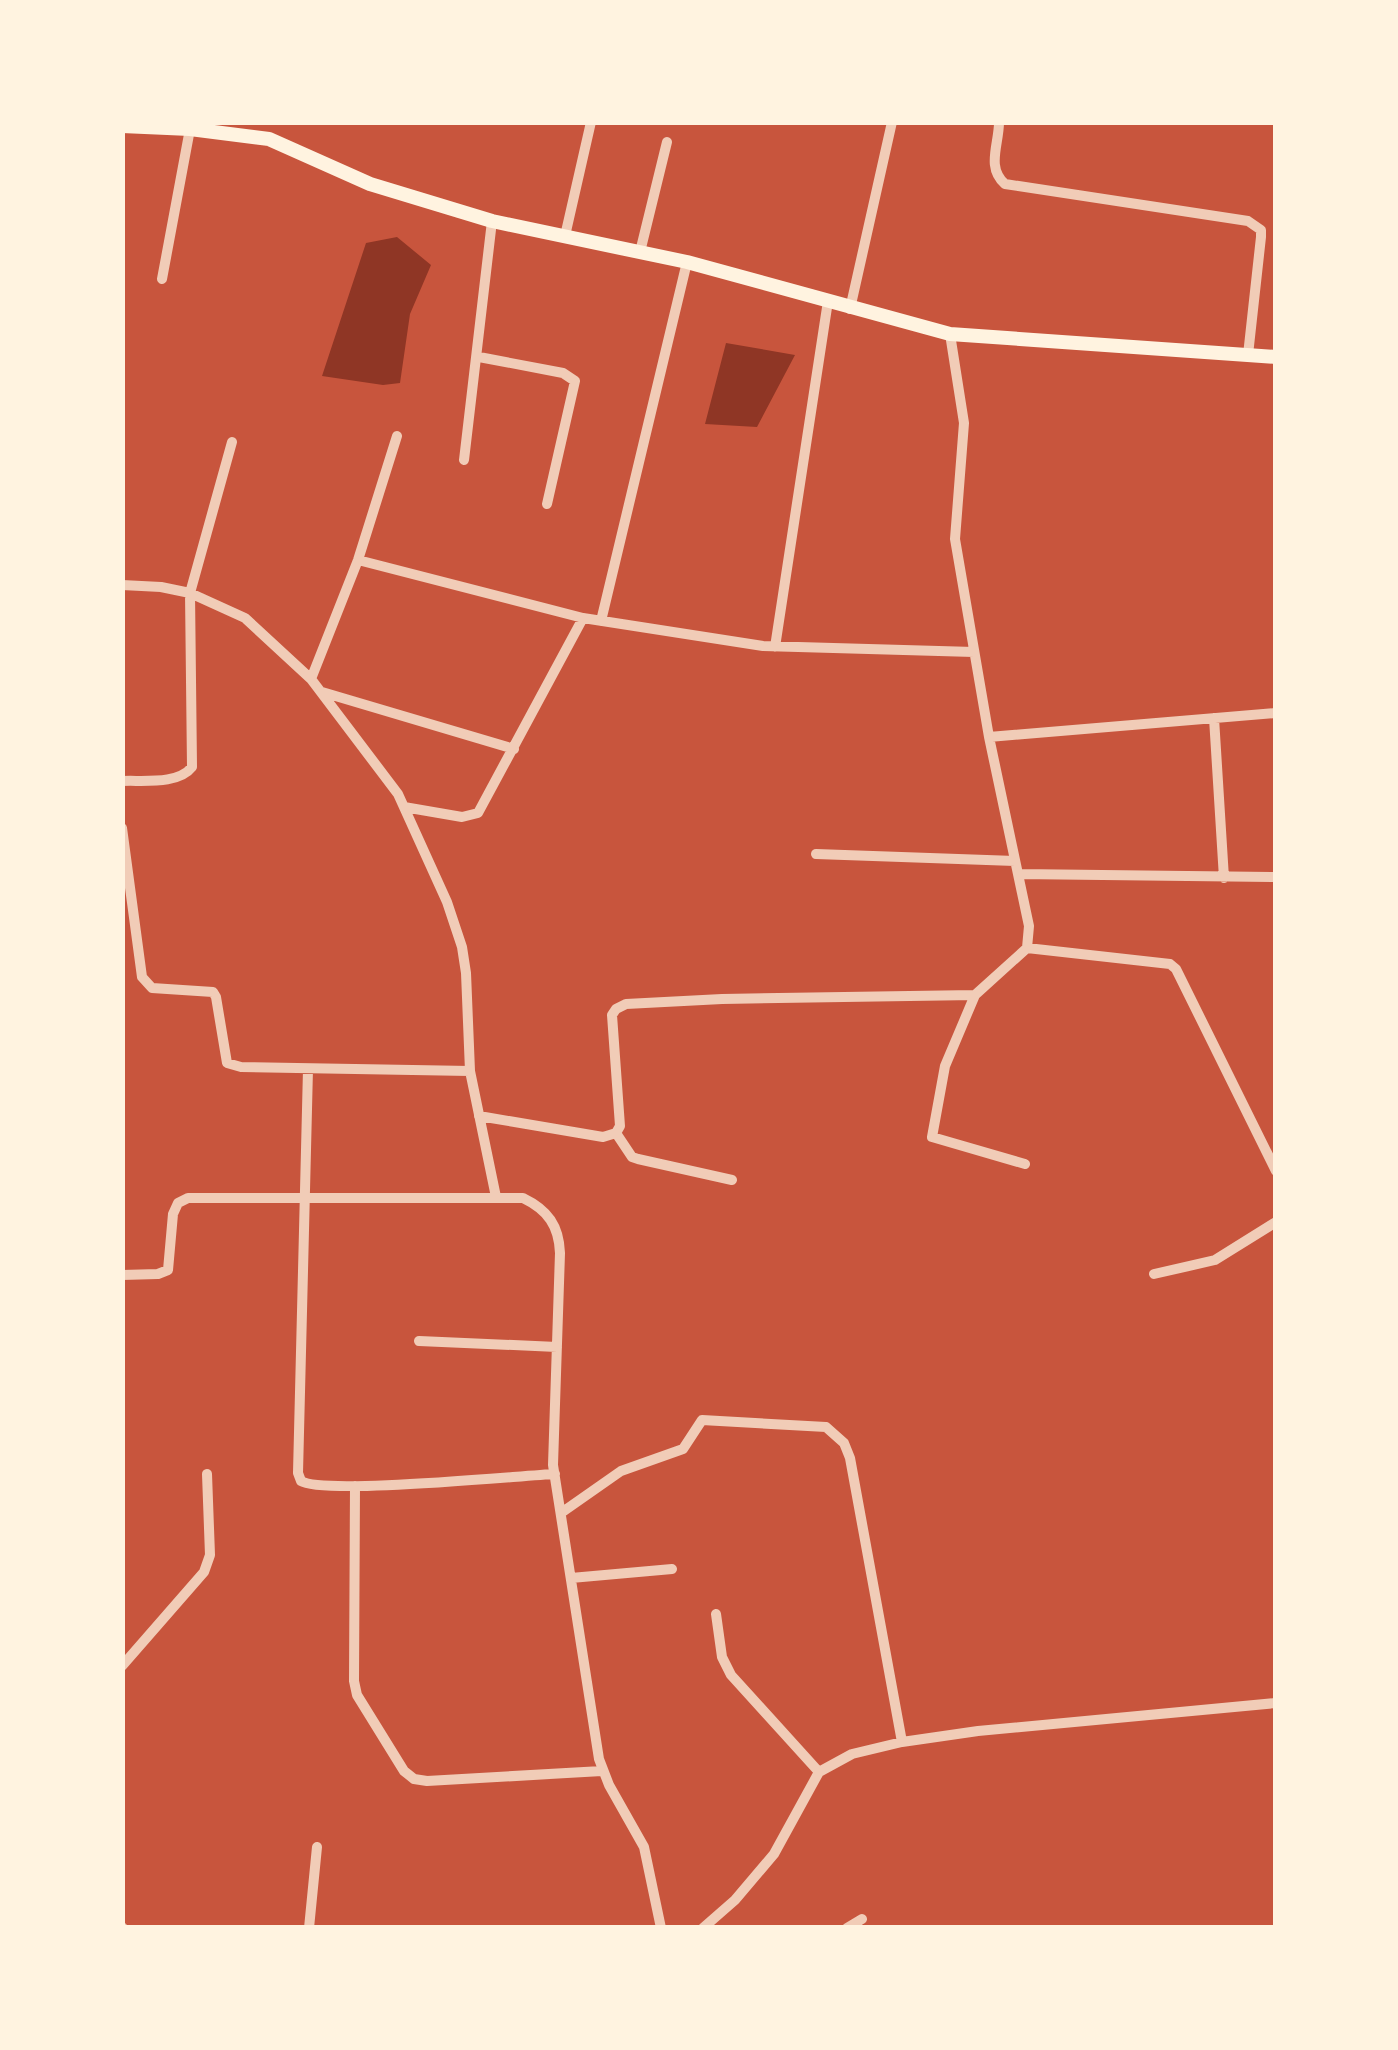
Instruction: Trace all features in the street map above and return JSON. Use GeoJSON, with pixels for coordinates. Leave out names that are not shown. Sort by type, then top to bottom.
{"type":"FeatureCollection","features":[{"type":"Feature","properties":{"kind":"main road"},"geometry":{"type":"LineString","coordinates":[[122,126],[166,125],[268,139],[370,184],[492,221],[687,262],[950,334],[1276,357]]}},
{"type":"Feature","properties":{"kind":"street"},"geometry":{"type":"LineString","coordinates":[[565,236],[591,122]]}},
{"type":"Feature","properties":{"kind":"street"},"geometry":{"type":"LineString","coordinates":[[999,122],[994,166],[1004,184],[1248,221],[1262,230],[1276,226]]}},
{"type":"Feature","properties":{"kind":"street"},"geometry":{"type":"LineString","coordinates":[[850,309],[889,123]]}},
{"type":"Feature","properties":{"kind":"street"},"geometry":{"type":"LineString","coordinates":[[162,279],[190,129]]}},
{"type":"Feature","properties":{"kind":"street"},"geometry":{"type":"LineString","coordinates":[[640,252],[667,142]]}},
{"type":"Feature","properties":{"kind":"street"},"geometry":{"type":"LineString","coordinates":[[464,460],[492,221]]}},
{"type":"Feature","properties":{"kind":"street"},"geometry":{"type":"LineString","coordinates":[[1248,355],[1262,230]]}},
{"type":"Feature","properties":{"kind":"street"},"geometry":{"type":"LineString","coordinates":[[601,621],[687,262]]}},
{"type":"Feature","properties":{"kind":"street"},"geometry":{"type":"LineString","coordinates":[[775,647],[828,301]]}},
{"type":"Feature","properties":{"kind":"street"},"geometry":{"type":"LineString","coordinates":[[950,334],[964,422],[955,539],[989,737],[1028,926],[1027,948],[975,995],[945,1066],[932,1137],[1024,1164]]}},
{"type":"Feature","properties":{"kind":"street"},"geometry":{"type":"LineString","coordinates":[[478,357],[563,373],[576,381],[547,504]]}},
{"type":"Feature","properties":{"kind":"street"},"geometry":{"type":"LineString","coordinates":[[311,680],[358,560],[397,436]]}},
{"type":"Feature","properties":{"kind":"street"},"geometry":{"type":"LineString","coordinates":[[122,782],[176,778],[192,767],[190,592],[232,442]]}},
{"type":"Feature","properties":{"kind":"street"},"geometry":{"type":"LineString","coordinates":[[358,560],[583,618],[775,647],[974,652]]}},
{"type":"Feature","properties":{"kind":"street"},"geometry":{"type":"LineString","coordinates":[[122,585],[190,592],[245,618],[311,680],[398,794],[447,902],[462,947],[470,1071],[496,1197]]}},
{"type":"Feature","properties":{"kind":"street"},"geometry":{"type":"LineString","coordinates":[[404,807],[462,817],[478,813],[583,618]]}},
{"type":"Feature","properties":{"kind":"street"},"geometry":{"type":"LineString","coordinates":[[321,692],[514,750]]}},
{"type":"Feature","properties":{"kind":"street"},"geometry":{"type":"LineString","coordinates":[[989,737],[1276,713]]}},
{"type":"Feature","properties":{"kind":"street"},"geometry":{"type":"LineString","coordinates":[[1214,718],[1224,878]]}},
{"type":"Feature","properties":{"kind":"street"},"geometry":{"type":"LineString","coordinates":[[122,828],[146,984],[160,989],[212,992],[216,997],[224,1057],[235,1067],[470,1071]]}},
{"type":"Feature","properties":{"kind":"street"},"geometry":{"type":"LineString","coordinates":[[816,854],[1015,861]]}},
{"type":"Feature","properties":{"kind":"street"},"geometry":{"type":"LineString","coordinates":[[1018,874],[1276,876]]}},
{"type":"Feature","properties":{"kind":"street"},"geometry":{"type":"LineString","coordinates":[[1027,948],[1170,964],[1276,1171]]}},
{"type":"Feature","properties":{"kind":"street"},"geometry":{"type":"LineString","coordinates":[[616,1134],[620,1126],[612,1016],[616,1008],[626,1004],[975,995]]}},
{"type":"Feature","properties":{"kind":"street"},"geometry":{"type":"LineString","coordinates":[[308,1069],[298,1473],[301,1481],[308,1486],[355,1486],[554,1474]]}},
{"type":"Feature","properties":{"kind":"street"},"geometry":{"type":"LineString","coordinates":[[479,1116],[603,1136],[616,1134]]}},
{"type":"Feature","properties":{"kind":"street"},"geometry":{"type":"LineString","coordinates":[[616,1134],[638,1159],[732,1180]]}},
{"type":"Feature","properties":{"kind":"street"},"geometry":{"type":"LineString","coordinates":[[122,1275],[168,1270],[173,1214],[178,1202],[188,1198],[523,1198],[538,1205],[552,1220],[560,1237],[554,1474],[602,1771],[644,1847],[661,1928]]}},
{"type":"Feature","properties":{"kind":"street"},"geometry":{"type":"LineString","coordinates":[[1154,1274],[1215,1260],[1276,1222]]}},
{"type":"Feature","properties":{"kind":"street"},"geometry":{"type":"LineString","coordinates":[[419,1341],[557,1347]]}},
{"type":"Feature","properties":{"kind":"street"},"geometry":{"type":"LineString","coordinates":[[561,1513],[621,1471],[684,1450],[702,1420],[826,1428],[844,1443],[850,1458],[902,1742]]}},
{"type":"Feature","properties":{"kind":"street"},"geometry":{"type":"LineString","coordinates":[[122,1666],[204,1572],[210,1555],[207,1474]]}},
{"type":"Feature","properties":{"kind":"street"},"geometry":{"type":"LineString","coordinates":[[355,1486],[354,1682],[357,1695],[404,1771],[414,1779],[427,1781],[602,1771]]}},
{"type":"Feature","properties":{"kind":"street"},"geometry":{"type":"LineString","coordinates":[[571,1578],[672,1569]]}},
{"type":"Feature","properties":{"kind":"street"},"geometry":{"type":"LineString","coordinates":[[716,1614],[722,1657],[731,1676],[819,1772]]}},
{"type":"Feature","properties":{"kind":"street"},"geometry":{"type":"LineString","coordinates":[[702,1928],[735,1900],[774,1854],[819,1772],[852,1754],[978,1730],[1276,1703]]}},
{"type":"Feature","properties":{"kind":"street"},"geometry":{"type":"LineString","coordinates":[[309,1928],[317,1847]]}},
{"type":"Feature","properties":{"kind":"street"},"geometry":{"type":"LineString","coordinates":[[847,1928],[862,1919]]}},
{"type":"Feature","properties":{"kind":"shaded area"},"geometry":{"type":"Polygon","coordinates":[[[397,237],[431,265],[410,314],[400,383],[383,385],[322,376],[366,243],[397,237]]]}},
{"type":"Feature","properties":{"kind":"shaded area"},"geometry":{"type":"Polygon","coordinates":[[[726,343],[795,355],[757,427],[705,424],[726,343]]]}}]}
